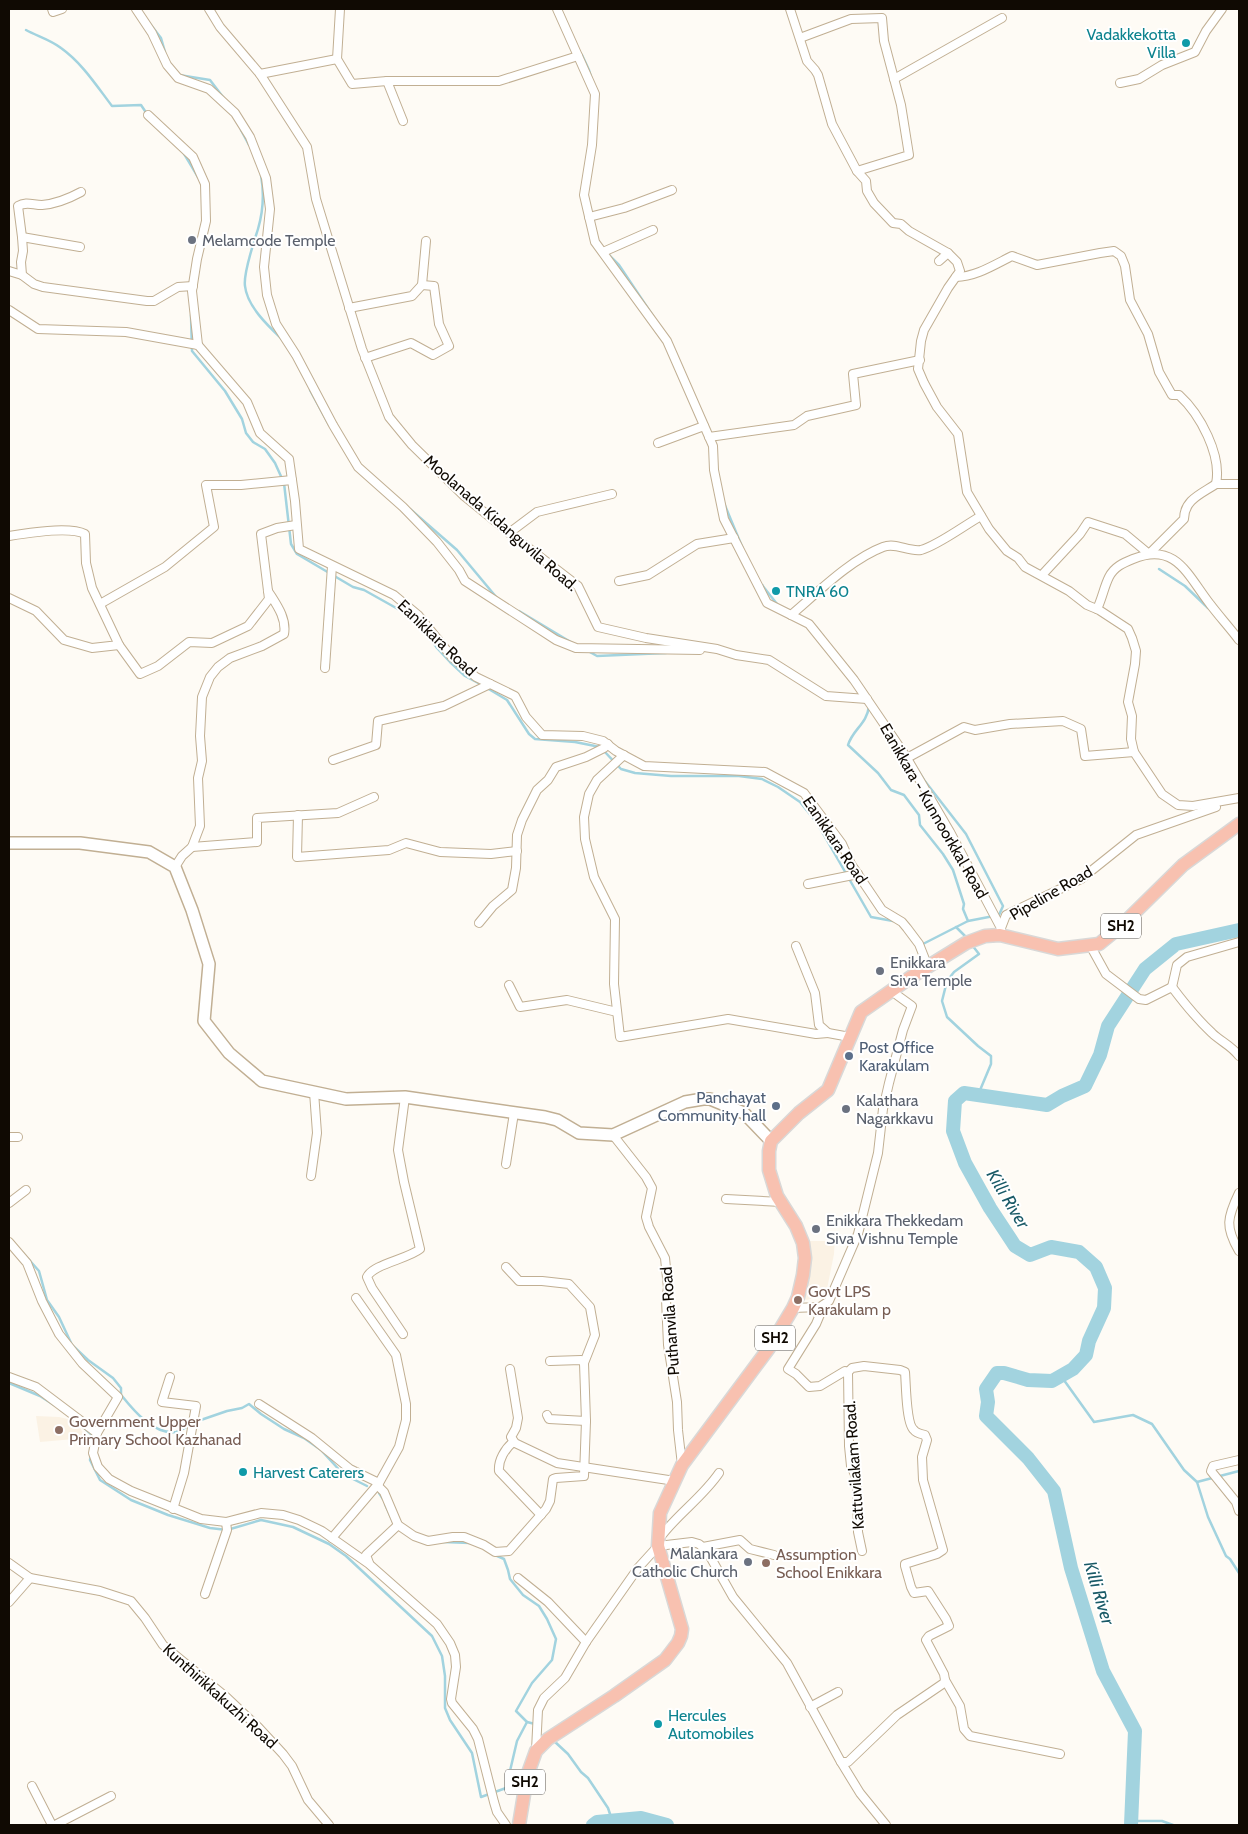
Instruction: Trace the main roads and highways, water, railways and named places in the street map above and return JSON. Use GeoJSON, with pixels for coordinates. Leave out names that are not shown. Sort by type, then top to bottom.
{"type":"FeatureCollection","features":[{"type":"Feature","properties":{"kind":"main road","name":"SH2"},"geometry":{"type":"LineString","coordinates":[[519,1825],[527,1776],[536,1751],[550,1737],[614,1696],[665,1660],[681,1636],[682,1629],[658,1544],[660,1513],[682,1465],[769,1348],[798,1297],[805,1258],[803,1243],[796,1226],[781,1202],[769,1170],[769,1151],[771,1142],[799,1114],[828,1090],[861,1012],[890,990],[970,941],[985,936],[999,928],[1058,949],[1099,944],[1121,926],[1182,865],[1239,824]]}},
{"type":"Feature","properties":{"kind":"waterway"},"geometry":{"type":"LineString","coordinates":[[147,20],[161,38],[165,52]]}},
{"type":"Feature","properties":{"kind":"waterway"},"geometry":{"type":"LineString","coordinates":[[26,30],[57,45],[76,60],[112,106],[141,105],[147,114]]}},
{"type":"Feature","properties":{"kind":"waterway"},"geometry":{"type":"LineString","coordinates":[[582,55],[592,80]]}},
{"type":"Feature","properties":{"kind":"waterway"},"geometry":{"type":"LineString","coordinates":[[179,75],[210,80],[226,101]]}},
{"type":"Feature","properties":{"kind":"waterway"},"geometry":{"type":"LineString","coordinates":[[241,130],[249,145]]}},
{"type":"Feature","properties":{"kind":"waterway"},"geometry":{"type":"LineString","coordinates":[[183,152],[198,177]]}},
{"type":"Feature","properties":{"kind":"waterway"},"geometry":{"type":"LineString","coordinates":[[261,175],[263,195],[261,216],[247,266],[245,286],[254,308],[282,339]]}},
{"type":"Feature","properties":{"kind":"waterway"},"geometry":{"type":"LineString","coordinates":[[606,252],[619,265],[653,316]]}},
{"type":"Feature","properties":{"kind":"waterway"},"geometry":{"type":"LineString","coordinates":[[191,315],[192,351],[225,391],[242,419],[246,433],[253,442],[265,449],[275,463],[284,483],[291,544],[297,554],[353,587],[364,590],[414,618],[450,662],[465,676],[482,685]]}},
{"type":"Feature","properties":{"kind":"waterway"},"geometry":{"type":"LineString","coordinates":[[310,390],[329,425]]}},
{"type":"Feature","properties":{"kind":"waterway"},"geometry":{"type":"LineString","coordinates":[[724,503],[743,549]]}},
{"type":"Feature","properties":{"kind":"waterway"},"geometry":{"type":"LineString","coordinates":[[410,509],[457,550],[497,598]]}},
{"type":"Feature","properties":{"kind":"waterway"},"geometry":{"type":"LineString","coordinates":[[1159,569],[1185,586],[1208,608]]}},
{"type":"Feature","properties":{"kind":"waterway"},"geometry":{"type":"LineString","coordinates":[[762,585],[777,604]]}},
{"type":"Feature","properties":{"kind":"waterway"},"geometry":{"type":"LineString","coordinates":[[519,611],[574,644]]}},
{"type":"Feature","properties":{"kind":"waterway"},"geometry":{"type":"LineString","coordinates":[[816,627],[823,636]]}},
{"type":"Feature","properties":{"kind":"waterway"},"geometry":{"type":"LineString","coordinates":[[588,651],[597,656],[666,653]]}},
{"type":"Feature","properties":{"kind":"waterway"},"geometry":{"type":"LineString","coordinates":[[487,688],[507,700],[529,734],[535,739],[575,742],[600,747]]}},
{"type":"Feature","properties":{"kind":"waterway"},"geometry":{"type":"LineString","coordinates":[[869,706],[866,717],[850,739],[848,745],[878,773],[891,790],[904,795],[919,815],[920,825],[953,870],[968,921],[921,945]]}},
{"type":"Feature","properties":{"kind":"waterway"},"geometry":{"type":"LineString","coordinates":[[893,731],[924,780],[966,834],[1003,906],[999,915],[968,921]]}},
{"type":"Feature","properties":{"kind":"waterway"},"geometry":{"type":"LineString","coordinates":[[604,751],[621,769],[635,773],[671,776],[739,776],[762,779],[778,787],[800,802],[817,823],[871,917],[893,921]]}},
{"type":"Feature","properties":{"kind":"waterway"},"geometry":{"type":"LineString","coordinates":[[956,927],[967,938]]}},
{"type":"Feature","properties":{"kind":"waterway","name":"Killi River"},"geometry":{"type":"LineString","coordinates":[[1131,1825],[1135,1731],[1103,1671],[1071,1568],[1054,1491],[1028,1458],[986,1416],[988,1402],[986,1389],[997,1373],[1004,1373],[1028,1380],[1052,1381],[1073,1369],[1086,1355],[1089,1341],[1104,1308],[1105,1288],[1096,1267],[1079,1252],[1051,1247],[1030,1255],[1015,1246],[990,1208],[965,1163],[953,1131],[955,1101],[964,1093],[1047,1105],[1085,1086],[1100,1055],[1108,1026],[1145,969],[1176,944],[1239,930]]}},
{"type":"Feature","properties":{"kind":"waterway"},"geometry":{"type":"LineString","coordinates":[[972,945],[979,954],[954,972],[947,981],[942,1001],[947,1017],[991,1056],[991,1064],[978,1095]]}},
{"type":"Feature","properties":{"kind":"waterway"},"geometry":{"type":"LineString","coordinates":[[23,1253],[39,1271],[47,1300],[59,1317],[72,1345],[88,1360],[113,1378],[121,1388],[121,1398]]}},
{"type":"Feature","properties":{"kind":"waterway"},"geometry":{"type":"LineString","coordinates":[[1061,1376],[1094,1422],[1133,1415],[1152,1424],[1184,1470],[1197,1482],[1208,1517],[1226,1556],[1239,1573]]}},
{"type":"Feature","properties":{"kind":"waterway"},"geometry":{"type":"LineString","coordinates":[[9,1383],[40,1396],[54,1405]]}},
{"type":"Feature","properties":{"kind":"waterway"},"geometry":{"type":"LineString","coordinates":[[122,1396],[145,1421],[160,1430],[176,1432],[190,1425]]}},
{"type":"Feature","properties":{"kind":"waterway"},"geometry":{"type":"LineString","coordinates":[[195,1422],[242,1408],[249,1404],[284,1429],[304,1438],[321,1450],[343,1474],[367,1486]]}},
{"type":"Feature","properties":{"kind":"waterway"},"geometry":{"type":"LineString","coordinates":[[100,1434],[108,1422]]}},
{"type":"Feature","properties":{"kind":"waterway"},"geometry":{"type":"LineString","coordinates":[[79,1423],[93,1436]]}},
{"type":"Feature","properties":{"kind":"waterway"},"geometry":{"type":"LineString","coordinates":[[91,1454],[90,1460],[100,1480],[131,1500],[168,1515],[210,1528],[227,1530],[261,1520],[293,1527],[329,1544],[346,1556],[432,1636],[442,1656],[445,1676],[445,1708],[450,1720],[472,1753],[481,1797],[506,1788],[517,1741],[527,1722],[535,1724]]}},
{"type":"Feature","properties":{"kind":"waterway"},"geometry":{"type":"LineString","coordinates":[[1197,1482],[1239,1471]]}},
{"type":"Feature","properties":{"kind":"waterway"},"geometry":{"type":"LineString","coordinates":[[379,1493],[383,1499]]}},
{"type":"Feature","properties":{"kind":"waterway"},"geometry":{"type":"LineString","coordinates":[[385,1504],[394,1524]]}},
{"type":"Feature","properties":{"kind":"waterway"},"geometry":{"type":"LineString","coordinates":[[443,1542],[470,1543]]}},
{"type":"Feature","properties":{"kind":"waterway"},"geometry":{"type":"LineString","coordinates":[[495,1555],[504,1559],[510,1579],[523,1595],[539,1606],[556,1639],[552,1660],[532,1683],[516,1711],[527,1722]]}},
{"type":"Feature","properties":{"kind":"waterway"},"geometry":{"type":"LineString","coordinates":[[554,1741],[568,1754],[581,1772],[588,1778],[608,1808],[612,1820]]}},
{"type":"Feature","properties":{"kind":"waterway","name":"Killi River"},"geometry":{"type":"LineString","coordinates":[[593,1825],[597,1822],[641,1818],[667,1825]]}},
{"type":"Feature","properties":{"kind":"waterway"},"geometry":{"type":"LineString","coordinates":[[1132,1821],[1162,1821],[1173,1825]]}},
{"type":"Feature","properties":{"kind":"place","name":"Vadakkekotta Villa"},"geometry":{"type":"Point","coordinates":[1186,43]}},
{"type":"Feature","properties":{"kind":"place","name":"Melamcode Temple"},"geometry":{"type":"Point","coordinates":[192,240]}},
{"type":"Feature","properties":{"kind":"place","name":"TNRA 60"},"geometry":{"type":"Point","coordinates":[776,591]}},
{"type":"Feature","properties":{"kind":"place","name":"Enikkara Siva Temple"},"geometry":{"type":"Point","coordinates":[880,971]}},
{"type":"Feature","properties":{"kind":"place","name":"Post Office Karakulam"},"geometry":{"type":"Point","coordinates":[849,1056]}},
{"type":"Feature","properties":{"kind":"place","name":"Panchayat Community hall"},"geometry":{"type":"Point","coordinates":[776,1106]}},
{"type":"Feature","properties":{"kind":"place","name":"Kalathara Nagarkkavu"},"geometry":{"type":"Point","coordinates":[846,1109]}},
{"type":"Feature","properties":{"kind":"place","name":"Enikkara Thekkedam Siva Vishnu Temple"},"geometry":{"type":"Point","coordinates":[816,1229]}},
{"type":"Feature","properties":{"kind":"place","name":"Govt LPS Karakulam p"},"geometry":{"type":"Point","coordinates":[798,1300]}},
{"type":"Feature","properties":{"kind":"place","name":"Government Upper Primary School Kazhanad"},"geometry":{"type":"Point","coordinates":[59,1430]}},
{"type":"Feature","properties":{"kind":"place","name":"Harvest Caterers"},"geometry":{"type":"Point","coordinates":[243,1472]}},
{"type":"Feature","properties":{"kind":"place","name":"Malankara Catholic Church"},"geometry":{"type":"Point","coordinates":[748,1562]}},
{"type":"Feature","properties":{"kind":"place","name":"Assumption School Enikkara"},"geometry":{"type":"Point","coordinates":[766,1563]}},
{"type":"Feature","properties":{"kind":"place","name":"Hercules Automobiles"},"geometry":{"type":"Point","coordinates":[658,1724]}}]}
